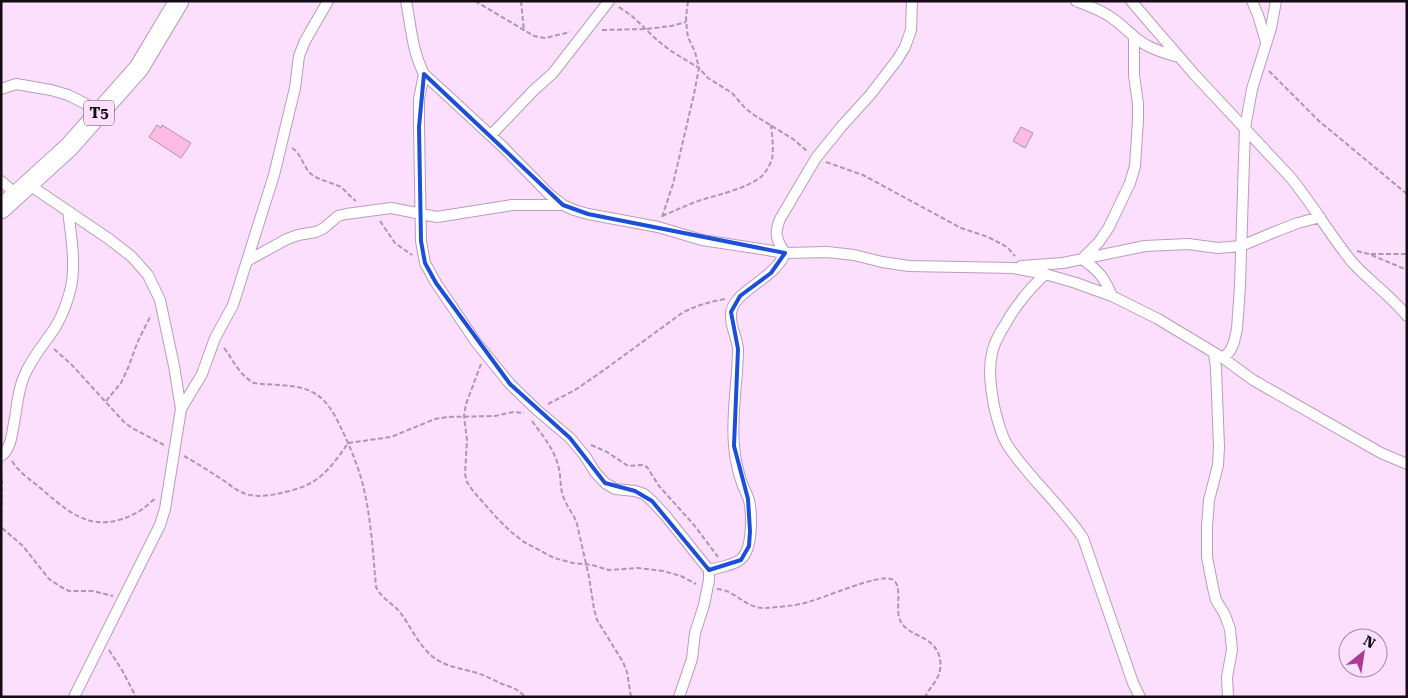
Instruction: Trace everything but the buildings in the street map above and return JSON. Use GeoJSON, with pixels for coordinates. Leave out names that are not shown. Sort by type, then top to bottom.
{"type":"FeatureCollection","features":[{"type":"Feature","properties":{"kind":"highway","name":"T5"},"geometry":{"type":"LineString","coordinates":[[1,209],[68,147],[138,68],[179,1]]}},
{"type":"Feature","properties":{"kind":"street"},"geometry":{"type":"LineString","coordinates":[[181,409],[202,374],[215,338],[233,305],[274,175],[295,88],[299,56],[305,41],[328,1]]}},
{"type":"Feature","properties":{"kind":"street"},"geometry":{"type":"LineString","coordinates":[[406,1],[414,48],[418,63],[424,74],[490,135],[549,194],[563,205],[588,214],[658,227],[702,240],[785,253],[827,252],[854,255],[909,266],[1013,268],[1045,274],[1076,283],[1112,296],[1158,318],[1218,355],[1253,380],[1320,419],[1407,464]]}},
{"type":"Feature","properties":{"kind":"street"},"geometry":{"type":"LineString","coordinates":[[785,253],[776,237],[780,219],[816,158],[870,95],[905,48],[910,30],[912,1]]}},
{"type":"Feature","properties":{"kind":"street"},"geometry":{"type":"LineString","coordinates":[[1076,1],[1096,8],[1111,17],[1134,37],[1153,48],[1180,57]]}},
{"type":"Feature","properties":{"kind":"street"},"geometry":{"type":"LineString","coordinates":[[1131,1],[1305,196],[1354,264],[1397,304],[1407,316]]}},
{"type":"Feature","properties":{"kind":"street"},"geometry":{"type":"LineString","coordinates":[[1252,1],[1266,42]]}},
{"type":"Feature","properties":{"kind":"street"},"geometry":{"type":"LineString","coordinates":[[1218,355],[1230,351],[1237,329],[1245,128],[1252,89],[1271,28],[1276,1]]}},
{"type":"Feature","properties":{"kind":"street"},"geometry":{"type":"LineString","coordinates":[[490,135],[534,90],[553,74],[586,31],[614,4]]}},
{"type":"Feature","properties":{"kind":"street"},"geometry":{"type":"LineString","coordinates":[[1082,259],[1099,242],[1109,227],[1130,183],[1135,166],[1138,112],[1134,75],[1134,37]]}},
{"type":"Feature","properties":{"kind":"street"},"geometry":{"type":"LineString","coordinates":[[424,74],[419,108],[421,242],[425,263],[450,306],[485,354],[510,384],[570,438],[605,483],[615,488],[644,494],[652,501],[670,520],[709,570],[704,605],[695,633],[692,659],[679,697]]}},
{"type":"Feature","properties":{"kind":"street"},"geometry":{"type":"LineString","coordinates":[[1,89],[16,84],[52,90],[68,95],[100,111]]}},
{"type":"Feature","properties":{"kind":"street"},"geometry":{"type":"LineString","coordinates":[[1,181],[23,189],[68,211],[132,257],[148,275],[160,300],[173,358],[181,409],[169,484],[160,525],[74,697]]}},
{"type":"Feature","properties":{"kind":"street"},"geometry":{"type":"LineString","coordinates":[[247,261],[287,239],[316,232],[338,216],[391,208],[438,217],[512,205],[563,205]]}},
{"type":"Feature","properties":{"kind":"street"},"geometry":{"type":"LineString","coordinates":[[4,454],[10,441],[21,384],[45,340],[56,326],[72,284],[68,211]]}},
{"type":"Feature","properties":{"kind":"street"},"geometry":{"type":"LineString","coordinates":[[1013,268],[1063,263],[1145,246],[1188,244],[1218,248],[1241,246],[1298,223],[1320,217]]}},
{"type":"Feature","properties":{"kind":"street"},"geometry":{"type":"LineString","coordinates":[[709,570],[740,560],[748,546],[749,539],[750,505],[742,485],[734,446],[733,427],[738,340],[730,312],[740,296],[772,273],[779,265],[785,253]]}},
{"type":"Feature","properties":{"kind":"street"},"geometry":{"type":"LineString","coordinates":[[1082,259],[1101,274],[1112,296]]}},
{"type":"Feature","properties":{"kind":"street"},"geometry":{"type":"LineString","coordinates":[[1045,274],[1014,309],[995,343],[991,355],[991,390],[996,417],[1007,444],[1034,479],[1073,523],[1083,538],[1130,675],[1140,697]]}},
{"type":"Feature","properties":{"kind":"street"},"geometry":{"type":"LineString","coordinates":[[1218,355],[1216,368],[1218,465],[1209,500],[1207,526],[1208,558],[1212,588],[1230,629],[1232,650],[1227,677],[1228,697]]}},
{"type":"Feature","properties":{"kind":"path"},"geometry":{"type":"LineString","coordinates":[[474,1],[524,31],[534,36],[545,38],[573,32],[646,29],[686,22]]}},
{"type":"Feature","properties":{"kind":"path"},"geometry":{"type":"LineString","coordinates":[[522,1],[524,31]]}},
{"type":"Feature","properties":{"kind":"path"},"geometry":{"type":"LineString","coordinates":[[658,227],[673,184],[699,68],[695,52],[688,37],[686,22],[688,1]]}},
{"type":"Feature","properties":{"kind":"path"},"geometry":{"type":"LineString","coordinates":[[614,4],[632,16],[671,51],[699,68],[708,78],[732,93],[750,111],[793,139],[816,158],[863,175],[961,228],[988,237],[1006,247],[1024,266]]}},
{"type":"Feature","properties":{"kind":"path"},"geometry":{"type":"LineString","coordinates":[[1260,61],[1320,121],[1407,194]]}},
{"type":"Feature","properties":{"kind":"path"},"geometry":{"type":"LineString","coordinates":[[662,216],[746,185],[761,176],[768,169],[772,160],[771,125]]}},
{"type":"Feature","properties":{"kind":"path"},"geometry":{"type":"LineString","coordinates":[[280,148],[296,150],[304,167],[310,173],[340,187],[358,203],[372,210],[395,243],[425,263]]}},
{"type":"Feature","properties":{"kind":"path"},"geometry":{"type":"LineString","coordinates":[[1343,250],[1369,254],[1407,254]]}},
{"type":"Feature","properties":{"kind":"path"},"geometry":{"type":"LineString","coordinates":[[1369,254],[1407,270]]}},
{"type":"Feature","properties":{"kind":"path"},"geometry":{"type":"LineString","coordinates":[[537,410],[575,390],[682,312],[707,302],[740,296]]}},
{"type":"Feature","properties":{"kind":"path"},"geometry":{"type":"LineString","coordinates":[[106,402],[128,368],[138,341],[160,300]]}},
{"type":"Feature","properties":{"kind":"path"},"geometry":{"type":"LineString","coordinates":[[215,338],[246,379],[254,383],[294,387],[316,393],[335,415],[348,443],[363,485],[370,523],[376,587],[379,593],[400,612],[425,648],[438,661],[478,673],[520,691],[525,697]]}},
{"type":"Feature","properties":{"kind":"path"},"geometry":{"type":"LineString","coordinates":[[45,340],[71,364],[124,422],[132,428],[194,461],[235,488],[246,494],[256,496],[268,496],[309,484],[337,459],[348,443],[391,437],[435,419],[464,416],[495,416],[513,412],[526,413],[523,408]]}},
{"type":"Feature","properties":{"kind":"path"},"geometry":{"type":"LineString","coordinates":[[485,354],[466,404],[464,416],[467,440],[465,474],[467,482],[473,491],[496,518],[524,542],[554,558],[573,563],[610,570],[638,568],[663,571],[681,576],[707,588],[722,589],[747,604],[764,608],[807,602],[858,585],[891,578],[898,587],[898,612],[902,624],[908,630],[931,642],[937,649],[940,658],[939,674],[925,697]]}},
{"type":"Feature","properties":{"kind":"path"},"geometry":{"type":"LineString","coordinates":[[530,419],[542,434],[556,458],[563,497],[574,517],[586,564],[597,620],[623,662],[627,672],[631,697]]}},
{"type":"Feature","properties":{"kind":"path"},"geometry":{"type":"LineString","coordinates":[[4,454],[16,468],[74,515],[98,523],[118,520],[135,514],[156,498],[169,484]]}},
{"type":"Feature","properties":{"kind":"path"},"geometry":{"type":"LineString","coordinates":[[1,472],[1,544]]}},
{"type":"Feature","properties":{"kind":"path"},"geometry":{"type":"LineString","coordinates":[[2,528],[23,546],[50,579],[61,587],[69,591],[93,591],[123,598]]}},
{"type":"Feature","properties":{"kind":"path"},"geometry":{"type":"LineString","coordinates":[[102,640],[122,670],[136,697]]}},
{"type":"Feature","properties":{"kind":"highlighted area"},"geometry":{"type":"Polygon","coordinates":[[[424,74],[563,205],[588,214],[785,253],[771,273],[740,296],[731,312],[738,349],[734,446],[748,499],[749,546],[741,560],[709,570],[652,501],[635,491],[605,483],[570,438],[510,384],[436,283],[425,263],[421,241],[419,127],[424,74]]]}}]}
